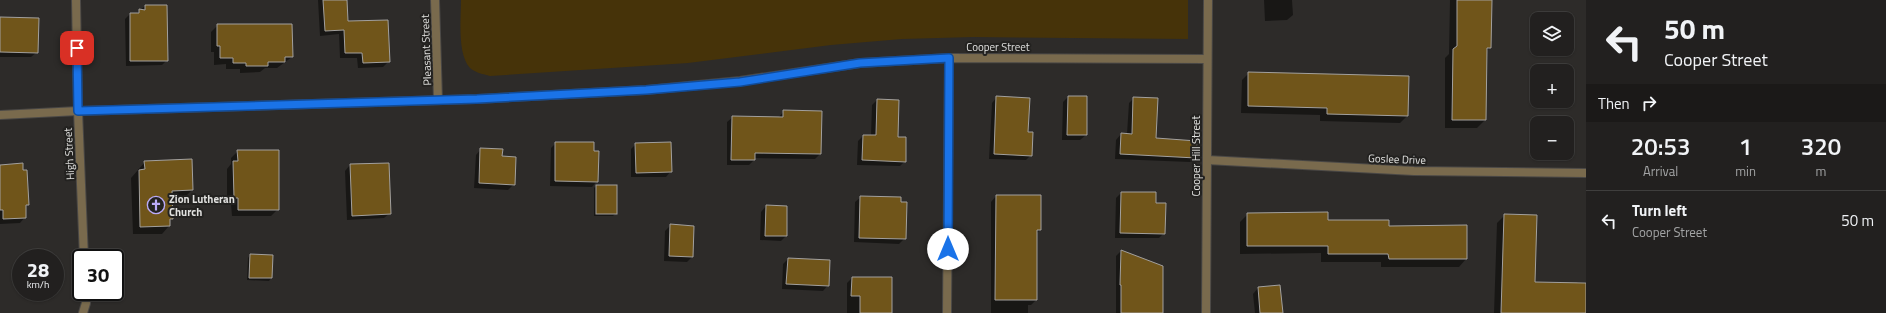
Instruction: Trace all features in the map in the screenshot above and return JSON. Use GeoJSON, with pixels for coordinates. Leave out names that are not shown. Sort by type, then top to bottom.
{"type":"FeatureCollection","features":[{"type":"Feature","properties":{"kind":"street","name":"High Street"},"geometry":{"type":"LineString","coordinates":[[76,0],[78,111],[84,249]]}},
{"type":"Feature","properties":{"kind":"street","name":"Pleasant Street"},"geometry":{"type":"LineString","coordinates":[[435,0],[438,100]]}},
{"type":"Feature","properties":{"kind":"street","name":"Cooper Hill Street"},"geometry":{"type":"LineString","coordinates":[[1206,313],[1208,0]]}},
{"type":"Feature","properties":{"kind":"street","name":"Cooper Street"},"geometry":{"type":"LineString","coordinates":[[0,115],[78,111],[438,100],[646,90],[740,82],[860,63],[949,58],[1207,59]]}},
{"type":"Feature","properties":{"kind":"street"},"geometry":{"type":"LineString","coordinates":[[948,313],[949,58]]}},
{"type":"Feature","properties":{"kind":"street","name":"Goslee Drive"},"geometry":{"type":"LineString","coordinates":[[1207,160],[1414,171],[1586,173]]}},
{"type":"Feature","properties":{"kind":"street"},"geometry":{"type":"LineString","coordinates":[[83,313],[86,301]]}},
{"type":"Feature","properties":{"kind":"shaded area"},"geometry":{"type":"Polygon","coordinates":[[[461,0],[1188,0],[1188,39],[973,37],[902,39],[831,45],[688,63],[490,76],[472,70],[466,62],[461,45],[461,0]]]}},
{"type":"Feature","properties":{"kind":"building"},"geometry":{"type":"Polygon","coordinates":[[[323,0],[347,0],[348,21],[388,20],[390,62],[363,63],[362,53],[345,53],[344,30],[325,31],[323,0]]]}},
{"type":"Feature","properties":{"kind":"building"},"geometry":{"type":"Polygon","coordinates":[[[1457,0],[1492,0],[1491,48],[1487,48],[1486,120],[1452,120],[1453,49],[1457,46],[1457,0]]]}},
{"type":"Feature","properties":{"kind":"building"},"geometry":{"type":"Polygon","coordinates":[[[145,5],[167,5],[168,61],[130,61],[130,13],[139,13],[139,9],[145,10],[145,5]]]}},
{"type":"Feature","properties":{"kind":"building"},"geometry":{"type":"Polygon","coordinates":[[[0,17],[39,18],[38,53],[0,52],[0,17]]]}},
{"type":"Feature","properties":{"kind":"building"},"geometry":{"type":"Polygon","coordinates":[[[217,24],[292,24],[293,57],[285,57],[285,62],[268,62],[268,66],[246,66],[246,63],[233,63],[233,58],[220,58],[220,46],[217,46],[217,24]]]}},
{"type":"Feature","properties":{"kind":"building"},"geometry":{"type":"Polygon","coordinates":[[[1248,72],[1409,76],[1408,116],[1327,114],[1327,108],[1248,106],[1248,72]]]}},
{"type":"Feature","properties":{"kind":"building"},"geometry":{"type":"Polygon","coordinates":[[[996,96],[1030,98],[1028,132],[1033,132],[1032,156],[994,154],[996,96]]]}},
{"type":"Feature","properties":{"kind":"building"},"geometry":{"type":"Polygon","coordinates":[[[1068,96],[1087,96],[1087,135],[1067,135],[1068,96]]]}},
{"type":"Feature","properties":{"kind":"building"},"geometry":{"type":"Polygon","coordinates":[[[1133,97],[1158,98],[1156,138],[1197,141],[1196,158],[1120,154],[1121,133],[1132,134],[1133,97]]]}},
{"type":"Feature","properties":{"kind":"building"},"geometry":{"type":"Polygon","coordinates":[[[877,99],[899,100],[898,137],[906,137],[906,162],[862,160],[863,135],[876,135],[877,99]]]}},
{"type":"Feature","properties":{"kind":"building"},"geometry":{"type":"Polygon","coordinates":[[[783,110],[822,111],[821,154],[755,153],[755,160],[731,160],[732,116],[783,117],[783,110]]]}},
{"type":"Feature","properties":{"kind":"building"},"geometry":{"type":"Polygon","coordinates":[[[555,142],[594,142],[594,151],[599,151],[598,182],[555,181],[555,142]]]}},
{"type":"Feature","properties":{"kind":"building"},"geometry":{"type":"Polygon","coordinates":[[[671,142],[672,172],[636,173],[635,143],[671,142]]]}},
{"type":"Feature","properties":{"kind":"building"},"geometry":{"type":"Polygon","coordinates":[[[480,148],[503,149],[502,156],[516,157],[515,185],[479,183],[480,148]]]}},
{"type":"Feature","properties":{"kind":"building"},"geometry":{"type":"Polygon","coordinates":[[[237,150],[279,150],[279,210],[238,210],[238,198],[234,198],[233,161],[238,161],[237,150]]]}},
{"type":"Feature","properties":{"kind":"building","name":"Zion Lutheran Church"},"geometry":{"type":"Polygon","coordinates":[[[192,159],[193,190],[172,191],[173,219],[170,219],[170,226],[140,227],[139,170],[145,169],[144,161],[192,159]]]}},
{"type":"Feature","properties":{"kind":"building"},"geometry":{"type":"Polygon","coordinates":[[[23,163],[23,170],[27,170],[29,205],[26,205],[26,218],[3,219],[3,210],[0,210],[0,165],[23,163]]]}},
{"type":"Feature","properties":{"kind":"building"},"geometry":{"type":"Polygon","coordinates":[[[389,163],[391,214],[352,216],[350,164],[389,163]]]}},
{"type":"Feature","properties":{"kind":"building"},"geometry":{"type":"Polygon","coordinates":[[[596,185],[617,185],[617,214],[596,214],[596,185]]]}},
{"type":"Feature","properties":{"kind":"building"},"geometry":{"type":"Polygon","coordinates":[[[1121,192],[1156,192],[1156,203],[1166,203],[1165,234],[1120,233],[1121,192]]]}},
{"type":"Feature","properties":{"kind":"building"},"geometry":{"type":"Polygon","coordinates":[[[996,195],[1041,195],[1041,230],[1037,230],[1037,300],[995,300],[996,195]]]}},
{"type":"Feature","properties":{"kind":"building"},"geometry":{"type":"Polygon","coordinates":[[[860,196],[901,197],[901,202],[907,202],[906,239],[859,238],[860,196]]]}},
{"type":"Feature","properties":{"kind":"building"},"geometry":{"type":"Polygon","coordinates":[[[766,205],[787,206],[787,236],[765,236],[766,205]]]}},
{"type":"Feature","properties":{"kind":"building"},"geometry":{"type":"Polygon","coordinates":[[[1328,212],[1328,220],[1389,220],[1389,226],[1467,225],[1467,259],[1389,259],[1388,254],[1328,254],[1328,246],[1247,246],[1247,213],[1328,212]]]}},
{"type":"Feature","properties":{"kind":"building"},"geometry":{"type":"Polygon","coordinates":[[[1504,214],[1537,215],[1535,282],[1586,283],[1586,313],[1501,313],[1504,214]]]}},
{"type":"Feature","properties":{"kind":"building"},"geometry":{"type":"Polygon","coordinates":[[[670,224],[694,226],[693,257],[669,256],[670,224]]]}},
{"type":"Feature","properties":{"kind":"building"},"geometry":{"type":"Polygon","coordinates":[[[1121,250],[1163,266],[1163,313],[1121,313],[1121,250]]]}},
{"type":"Feature","properties":{"kind":"building"},"geometry":{"type":"Polygon","coordinates":[[[250,254],[273,255],[272,278],[249,278],[250,254]]]}},
{"type":"Feature","properties":{"kind":"building"},"geometry":{"type":"Polygon","coordinates":[[[788,258],[830,260],[829,286],[786,284],[788,258]]]}},
{"type":"Feature","properties":{"kind":"building"},"geometry":{"type":"Polygon","coordinates":[[[852,277],[892,277],[892,313],[860,313],[860,296],[851,296],[852,277]]]}},
{"type":"Feature","properties":{"kind":"building"},"geometry":{"type":"Polygon","coordinates":[[[1280,285],[1283,313],[1260,313],[1258,287],[1280,285]]]}},
{"type":"Feature","properties":{"kind":"place","name":"Zion Lutheran Church"},"geometry":{"type":"Point","coordinates":[156,205]}},
{"type":"Feature","properties":{"kind":"route"},"geometry":{"type":"LineString","coordinates":[[77,48],[78,111],[477,99],[646,90],[740,82],[860,63],[949,58],[948,249]]}}]}
